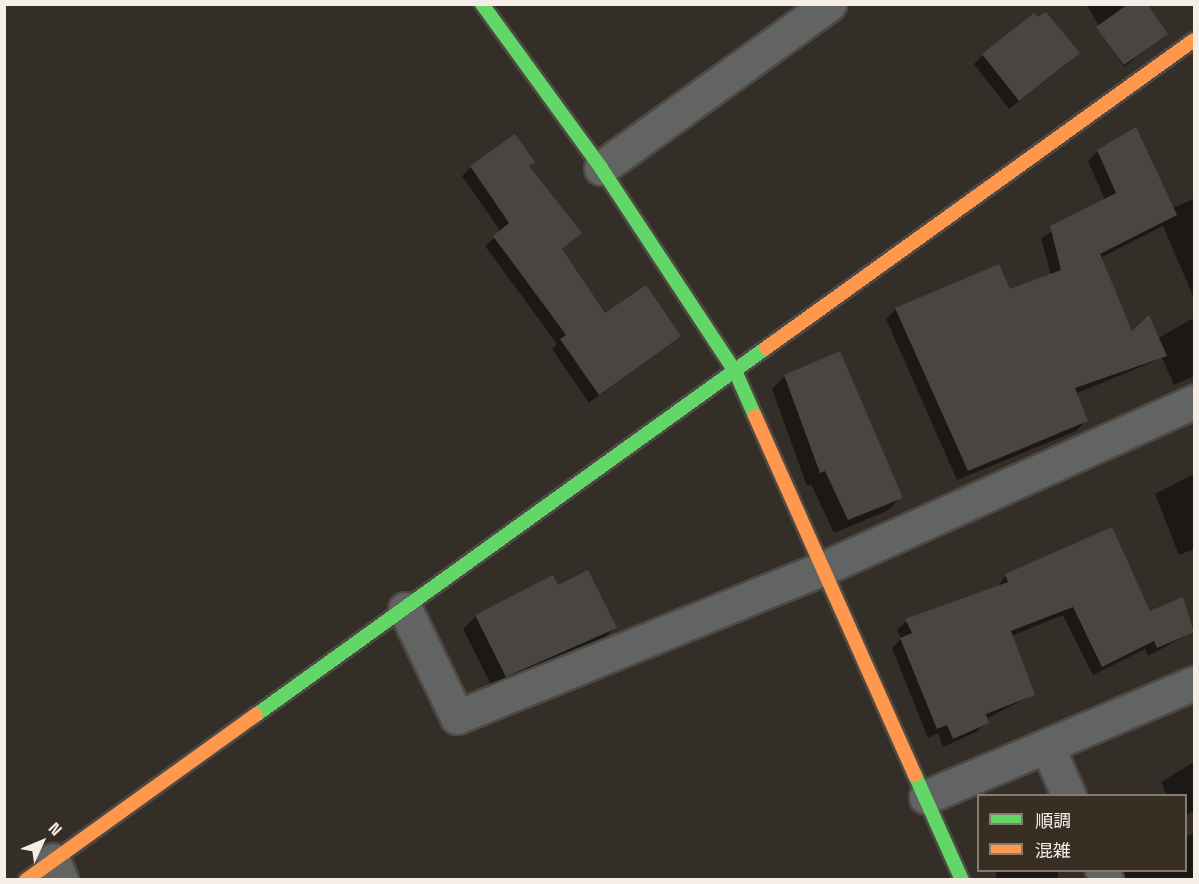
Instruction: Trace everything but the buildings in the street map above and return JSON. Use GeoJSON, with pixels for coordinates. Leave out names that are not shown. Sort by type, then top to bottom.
{"type":"FeatureCollection","features":[{"type":"Feature","properties":{"kind":"street"},"geometry":{"type":"LineString","coordinates":[[482,4],[601,168],[736,373],[962,879]]}},
{"type":"Feature","properties":{"kind":"street"},"geometry":{"type":"LineString","coordinates":[[601,168],[829,4]]}},
{"type":"Feature","properties":{"kind":"street"},"geometry":{"type":"LineString","coordinates":[[26,879],[57,870],[405,609],[736,373],[1194,40]]}},
{"type":"Feature","properties":{"kind":"street"},"geometry":{"type":"LineString","coordinates":[[405,609],[457,717],[824,568],[1194,402]]}},
{"type":"Feature","properties":{"kind":"street"},"geometry":{"type":"LineString","coordinates":[[926,797],[1194,683]]}},
{"type":"Feature","properties":{"kind":"street"},"geometry":{"type":"LineString","coordinates":[[1047,746],[1069,794]]}},
{"type":"Feature","properties":{"kind":"traffic: fast"},"geometry":{"type":"LineString","coordinates":[[482,4],[601,168],[736,373],[755,416]]}},
{"type":"Feature","properties":{"kind":"traffic: fast"},"geometry":{"type":"LineString","coordinates":[[256,715],[766,348]]}},
{"type":"Feature","properties":{"kind":"traffic: fast"},"geometry":{"type":"LineString","coordinates":[[915,775],[962,880]]}},
{"type":"Feature","properties":{"kind":"traffic: slow"},"geometry":{"type":"LineString","coordinates":[[766,348],[1194,40]]}},
{"type":"Feature","properties":{"kind":"traffic: slow"},"geometry":{"type":"LineString","coordinates":[[755,416],[915,775]]}},
{"type":"Feature","properties":{"kind":"traffic: slow"},"geometry":{"type":"LineString","coordinates":[[26,880],[256,715]]}}]}
